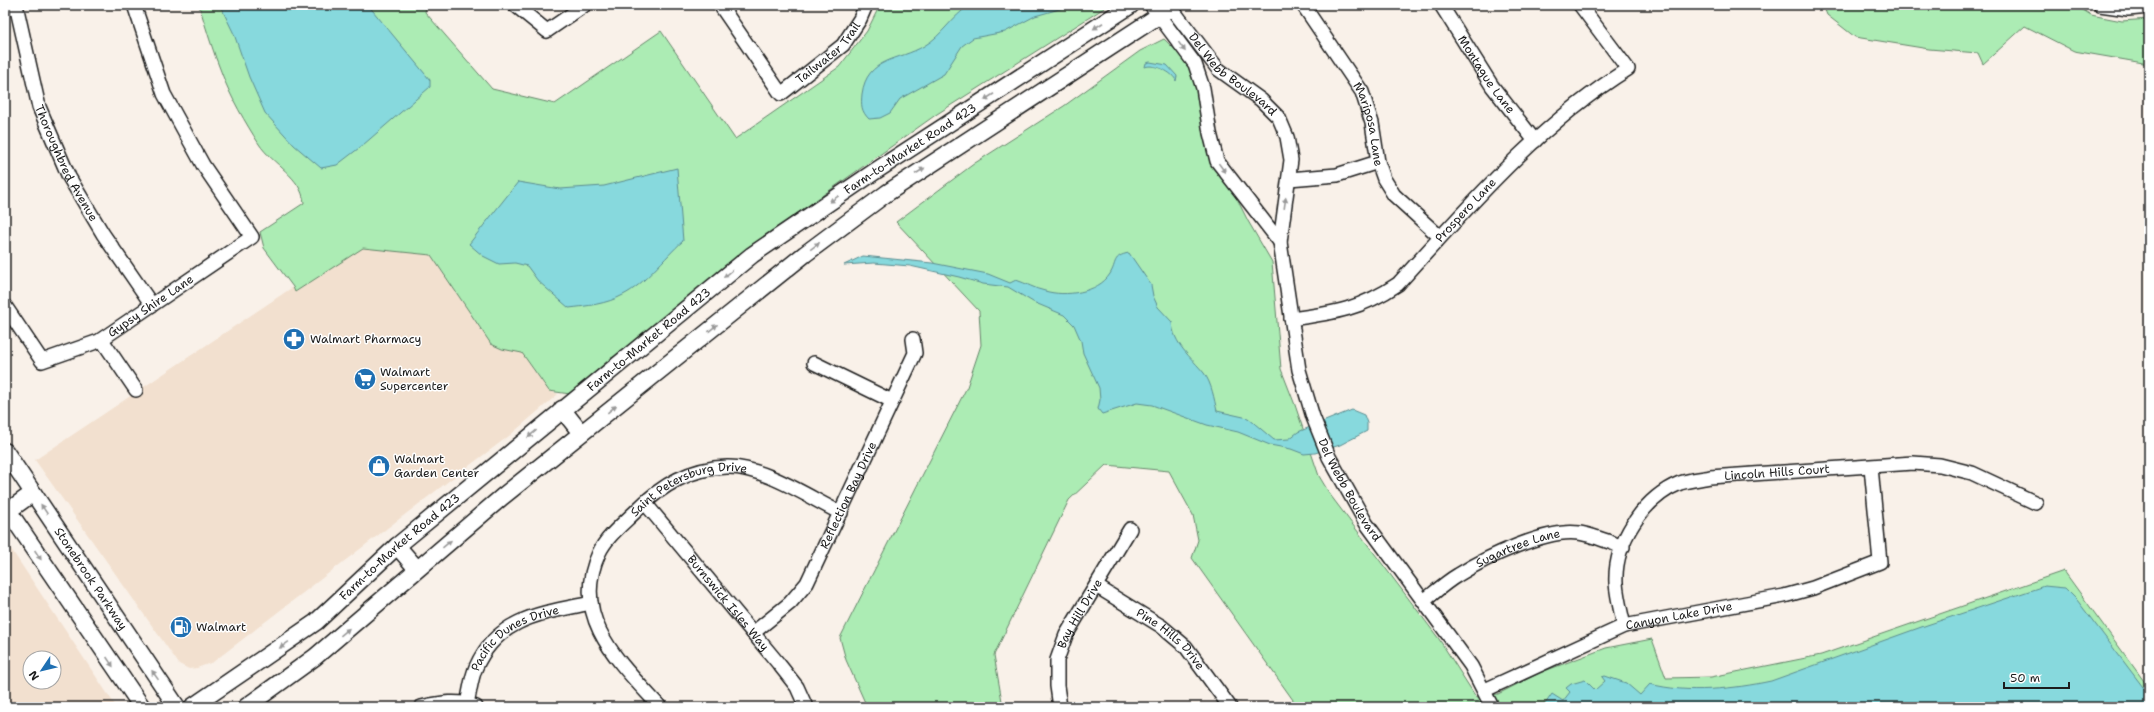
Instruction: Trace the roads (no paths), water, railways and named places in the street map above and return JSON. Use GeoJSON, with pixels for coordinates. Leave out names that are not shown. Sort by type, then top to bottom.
{"type":"FeatureCollection","features":[{"type":"Feature","properties":{"kind":"main road","name":"Farm-to-Market Road 423"},"geometry":{"type":"LineString","coordinates":[[192,707],[316,622],[397,546],[562,409],[752,255],[874,172],[1131,5]]}},
{"type":"Feature","properties":{"kind":"main road","name":"Farm-to-Market Road 423"},"geometry":{"type":"LineString","coordinates":[[246,707],[315,657],[417,569],[581,433],[804,254],[887,193],[1165,8]]}},
{"type":"Feature","properties":{"kind":"main road"},"geometry":{"type":"LineString","coordinates":[[562,409],[581,433]]}},
{"type":"Feature","properties":{"kind":"main road","name":"Stonebrook Parkway"},"geometry":{"type":"LineString","coordinates":[[5,451],[177,707]]}},
{"type":"Feature","properties":{"kind":"main road"},"geometry":{"type":"LineString","coordinates":[[33,494],[7,508],[142,707]]}},
{"type":"Feature","properties":{"kind":"main road"},"geometry":{"type":"LineString","coordinates":[[397,546],[417,569]]}},
{"type":"Feature","properties":{"kind":"street","name":"Thoroughbred Avenue"},"geometry":{"type":"LineString","coordinates":[[16,5],[39,107],[69,177],[103,234],[152,305]]}},
{"type":"Feature","properties":{"kind":"street","name":"Gypsy Shire Lane"},"geometry":{"type":"LineString","coordinates":[[5,306],[42,361],[102,340],[252,237],[203,165],[164,94],[134,5]]}},
{"type":"Feature","properties":{"kind":"street"},"geometry":{"type":"LineString","coordinates":[[515,5],[547,31],[585,5]]}},
{"type":"Feature","properties":{"kind":"street","name":"Tailwater Trail"},"geometry":{"type":"LineString","coordinates":[[720,5],[781,94],[843,45],[860,18],[866,5]]}},
{"type":"Feature","properties":{"kind":"street","name":"Mariposa Lane"},"geometry":{"type":"LineString","coordinates":[[1303,5],[1362,92],[1372,123],[1378,162],[1384,179],[1394,195],[1440,238]]}},
{"type":"Feature","properties":{"kind":"street","name":"Montague Lane"},"geometry":{"type":"LineString","coordinates":[[1441,5],[1492,86],[1535,141]]}},
{"type":"Feature","properties":{"kind":"street","name":"Prospero Lane"},"geometry":{"type":"LineString","coordinates":[[1291,320],[1338,313],[1380,296],[1398,284],[1487,185],[1535,141],[1593,94],[1628,70],[1580,5]]}},
{"type":"Feature","properties":{"kind":"street"},"geometry":{"type":"LineString","coordinates":[[2100,5],[2128,9],[2149,7]]}},
{"type":"Feature","properties":{"kind":"street","name":"Del Webb Boulevard"},"geometry":{"type":"LineString","coordinates":[[1165,8],[1218,69],[1261,100],[1279,118],[1287,137],[1291,160],[1280,242],[1299,370],[1313,417],[1329,457],[1366,523],[1471,666],[1485,690],[1492,707]]}},
{"type":"Feature","properties":{"kind":"street","name":"Del Webb Boulevard"},"geometry":{"type":"LineString","coordinates":[[1165,8],[1195,64],[1203,88],[1210,133],[1217,161],[1280,242]]}},
{"type":"Feature","properties":{"kind":"street"},"geometry":{"type":"LineString","coordinates":[[1288,179],[1337,175],[1378,162]]}},
{"type":"Feature","properties":{"kind":"street"},"geometry":{"type":"LineString","coordinates":[[102,340],[136,390]]}},
{"type":"Feature","properties":{"kind":"street","name":"Reflection Bay Drive"},"geometry":{"type":"LineString","coordinates":[[753,633],[790,603],[807,583],[915,353],[913,340]]}},
{"type":"Feature","properties":{"kind":"street"},"geometry":{"type":"LineString","coordinates":[[814,362],[892,401]]}},
{"type":"Feature","properties":{"kind":"street","name":"Lincoln Hills Court"},"geometry":{"type":"LineString","coordinates":[[1624,626],[1616,583],[1618,556],[1634,523],[1654,498],[1681,483],[1710,477],[1912,463],[1940,464],[1972,473],[2036,504]]}},
{"type":"Feature","properties":{"kind":"street","name":"Saint Petersburg Drive"},"geometry":{"type":"LineString","coordinates":[[660,707],[614,656],[599,632],[591,603],[591,575],[599,552],[614,533],[644,502],[672,482],[695,471],[727,467],[747,469],[767,476],[841,513]]}},
{"type":"Feature","properties":{"kind":"street","name":"Canyon Lake Drive"},"geometry":{"type":"LineString","coordinates":[[1485,690],[1624,626],[1784,596],[1813,588],[1880,562],[1871,467]]}},
{"type":"Feature","properties":{"kind":"street","name":"Burnswick Isles Way"},"geometry":{"type":"LineString","coordinates":[[644,502],[797,687],[806,707]]}},
{"type":"Feature","properties":{"kind":"street","name":"Bay Hill Drive"},"geometry":{"type":"LineString","coordinates":[[1060,707],[1057,686],[1057,660],[1066,635],[1130,529]]}},
{"type":"Feature","properties":{"kind":"street","name":"Sugartree Lane"},"geometry":{"type":"LineString","coordinates":[[1424,601],[1445,584],[1474,565],[1522,544],[1551,535],[1578,533],[1623,547]]}},
{"type":"Feature","properties":{"kind":"street","name":"Pine Hills Drive"},"geometry":{"type":"LineString","coordinates":[[1096,586],[1161,626],[1186,647],[1230,707]]}},
{"type":"Feature","properties":{"kind":"street","name":"Pacific Dunes Drive"},"geometry":{"type":"LineString","coordinates":[[472,705],[476,668],[489,645],[507,628],[529,616],[591,603]]}},
{"type":"Feature","properties":{"kind":"street"},"geometry":{"type":"LineString","coordinates":[[421,707],[440,703],[472,705]]}},
{"type":"Feature","properties":{"kind":"water"},"geometry":{"type":"Polygon","coordinates":[[[220,5],[368,5],[430,80],[430,87],[363,145],[337,165],[321,168],[294,145],[265,113],[249,77],[234,34],[220,5]]]}},
{"type":"Feature","properties":{"kind":"water"},"geometry":{"type":"Polygon","coordinates":[[[1066,5],[1063,8],[1035,16],[1005,32],[973,38],[962,46],[944,74],[900,99],[890,113],[880,118],[869,119],[864,113],[862,94],[865,82],[870,73],[886,62],[914,51],[930,42],[942,32],[957,15],[969,6],[1066,5]]]}},
{"type":"Feature","properties":{"kind":"water"},"geometry":{"type":"Polygon","coordinates":[[[1150,62],[1167,65],[1177,76],[1176,81],[1168,72],[1153,66],[1145,67],[1146,63],[1150,62]]]}},
{"type":"Feature","properties":{"kind":"water"},"geometry":{"type":"Polygon","coordinates":[[[677,168],[683,241],[639,285],[610,301],[569,308],[538,281],[527,266],[515,263],[499,264],[483,256],[469,244],[518,182],[560,189],[604,186],[677,168]]]}},
{"type":"Feature","properties":{"kind":"water"},"geometry":{"type":"Polygon","coordinates":[[[1129,253],[1151,285],[1153,296],[1158,307],[1172,322],[1173,330],[1179,344],[1207,377],[1217,411],[1248,418],[1274,440],[1289,439],[1298,432],[1352,410],[1364,415],[1367,423],[1367,431],[1340,445],[1315,453],[1304,454],[1291,449],[1270,445],[1238,432],[1207,425],[1152,405],[1137,403],[1102,414],[1098,409],[1100,400],[1099,388],[1083,353],[1081,341],[1074,325],[1064,315],[1033,302],[1008,287],[983,284],[910,266],[874,263],[844,265],[863,256],[932,263],[988,274],[1010,283],[1016,280],[1038,289],[1062,294],[1080,292],[1098,286],[1110,274],[1117,258],[1129,253]]]}},
{"type":"Feature","properties":{"kind":"water"},"geometry":{"type":"Polygon","coordinates":[[[2044,586],[2065,588],[2077,600],[2149,695],[2149,707],[1543,707],[1552,694],[1563,701],[1570,692],[1566,688],[1571,684],[1585,680],[1595,690],[1605,681],[1602,677],[1605,676],[1626,683],[1640,695],[1650,684],[1695,690],[1726,688],[1771,681],[1927,625],[2044,586]]]}},
{"type":"Feature","properties":{"kind":"place","name":"Walmart Pharmacy"},"geometry":{"type":"Point","coordinates":[294,339]}},
{"type":"Feature","properties":{"kind":"place","name":"Walmart Supercenter"},"geometry":{"type":"Point","coordinates":[365,379]}},
{"type":"Feature","properties":{"kind":"place","name":"Walmart Garden Center"},"geometry":{"type":"Point","coordinates":[379,466]}},
{"type":"Feature","properties":{"kind":"place","name":"Walmart"},"geometry":{"type":"Point","coordinates":[181,627]}}]}
